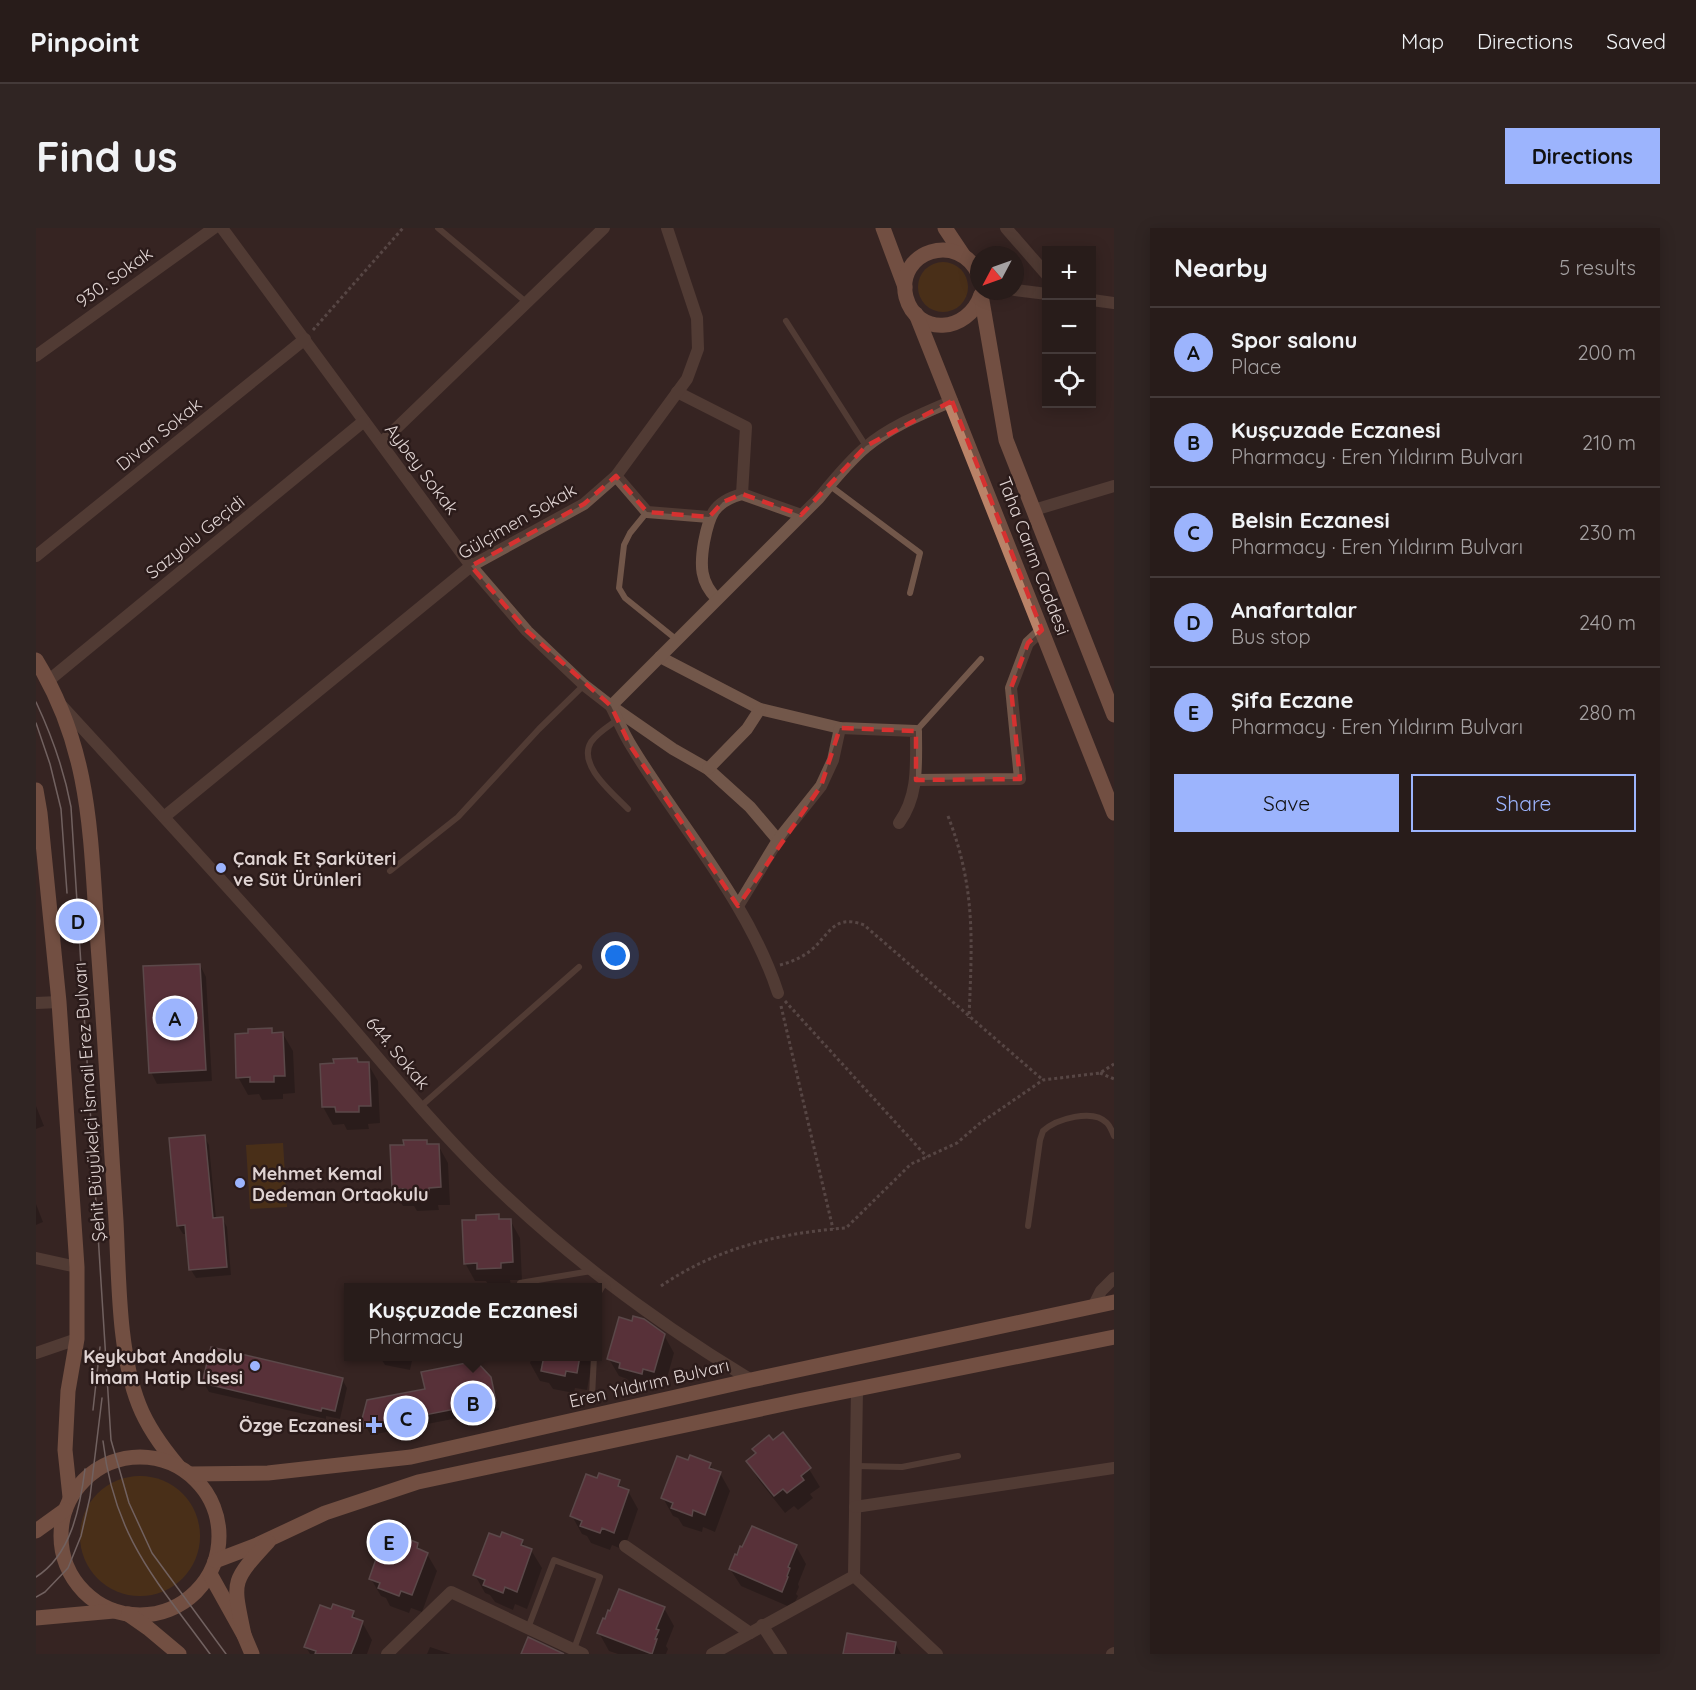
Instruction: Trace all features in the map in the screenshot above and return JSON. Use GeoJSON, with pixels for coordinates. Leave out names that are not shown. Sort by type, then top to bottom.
{"type":"FeatureCollection","features":[{"type":"Feature","properties":{"kind":"main road"},"geometry":{"type":"LineString","coordinates":[[884,228],[905,290]]}},
{"type":"Feature","properties":{"kind":"main road"},"geometry":{"type":"LineString","coordinates":[[945,228],[963,255],[970,261]]}},
{"type":"Feature","properties":{"kind":"main road"},"geometry":{"type":"LineString","coordinates":[[905,290],[908,272],[920,257],[946,249],[963,255]]}},
{"type":"Feature","properties":{"kind":"main road","name":"Taha Carım Caddesi"},"geometry":{"type":"LineString","coordinates":[[905,290],[952,401],[1114,813]]}},
{"type":"Feature","properties":{"kind":"main road"},"geometry":{"type":"LineString","coordinates":[[916,314],[932,324],[950,325],[959,322],[973,311],[978,300]]}},
{"type":"Feature","properties":{"kind":"main road","name":"Taha Carım Caddesi"},"geometry":{"type":"LineString","coordinates":[[982,300],[1006,440],[1114,715]]}},
{"type":"Feature","properties":{"kind":"main road","name":"Şehit Büyükelçi İsmail Erez Bulvarı"},"geometry":{"type":"LineString","coordinates":[[36,660],[59,703],[76,749],[88,811],[121,1301],[129,1370],[133,1388],[147,1421],[156,1437],[184,1470]]}},
{"type":"Feature","properties":{"kind":"main road","name":"Şehit Büyükelçi İsmail Erez Bulvarı"},"geometry":{"type":"LineString","coordinates":[[36,790],[59,1002],[77,1267],[77,1339],[68,1391],[65,1450],[68,1503]]}},
{"type":"Feature","properties":{"kind":"main road","name":"Eren Yıldırım Bulvarı"},"geometry":{"type":"LineString","coordinates":[[184,1470],[268,1473],[411,1457],[751,1380],[1114,1302]]}},
{"type":"Feature","properties":{"kind":"main road"},"geometry":{"type":"LineString","coordinates":[[213,1568],[274,1536],[333,1510],[418,1482],[1114,1337]]}},
{"type":"Feature","properties":{"kind":"main road"},"geometry":{"type":"LineString","coordinates":[[36,1531],[68,1503],[94,1470],[124,1457],[152,1457],[184,1470],[200,1483],[214,1507],[220,1534],[213,1568],[193,1596],[169,1610],[142,1615],[121,1613],[36,1618]]}},
{"type":"Feature","properties":{"kind":"main road"},"geometry":{"type":"LineString","coordinates":[[68,1503],[61,1523],[62,1551],[68,1568],[80,1588],[90,1598],[148,1628],[179,1654]]}},
{"type":"Feature","properties":{"kind":"main road"},"geometry":{"type":"LineString","coordinates":[[244,1635],[236,1595],[237,1581],[243,1569],[274,1536]]}},
{"type":"Feature","properties":{"kind":"main road"},"geometry":{"type":"LineString","coordinates":[[213,1568],[252,1654]]}},
{"type":"Feature","properties":{"kind":"street","name":"930. Sokak"},"geometry":{"type":"LineString","coordinates":[[36,356],[214,228]]}},
{"type":"Feature","properties":{"kind":"street","name":"Aybey Sokak"},"geometry":{"type":"LineString","coordinates":[[222,228],[471,566],[527,631],[584,685],[611,706],[673,749],[708,769],[750,807],[778,840]]}},
{"type":"Feature","properties":{"kind":"street"},"geometry":{"type":"LineString","coordinates":[[381,443],[604,228]]}},
{"type":"Feature","properties":{"kind":"street","name":"Gülçimen Sokak"},"geometry":{"type":"LineString","coordinates":[[164,817],[471,566],[584,504],[616,476],[687,379],[695,359],[697,318],[667,228]]}},
{"type":"Feature","properties":{"kind":"street"},"geometry":{"type":"LineString","coordinates":[[1006,228],[1042,269]]}},
{"type":"Feature","properties":{"kind":"street"},"geometry":{"type":"LineString","coordinates":[[1024,291],[1042,293]]}},
{"type":"Feature","properties":{"kind":"street"},"geometry":{"type":"LineString","coordinates":[[1096,301],[1114,303]]}},
{"type":"Feature","properties":{"kind":"street","name":"Divan Sokak"},"geometry":{"type":"LineString","coordinates":[[36,556],[305,339]]}},
{"type":"Feature","properties":{"kind":"street"},"geometry":{"type":"LineString","coordinates":[[677,392],[746,427],[742,494]]}},
{"type":"Feature","properties":{"kind":"street"},"geometry":{"type":"LineString","coordinates":[[778,993],[769,966],[738,906],[631,747],[611,706],[867,446],[904,423],[952,401]]}},
{"type":"Feature","properties":{"kind":"street","name":"Sazyolu Geçidi"},"geometry":{"type":"LineString","coordinates":[[48,681],[364,422]]}},
{"type":"Feature","properties":{"kind":"street"},"geometry":{"type":"LineString","coordinates":[[616,476],[647,512],[709,517]]}},
{"type":"Feature","properties":{"kind":"street"},"geometry":{"type":"LineString","coordinates":[[1034,510],[1114,486]]}},
{"type":"Feature","properties":{"kind":"street"},"geometry":{"type":"LineString","coordinates":[[717,599],[707,587],[700,561],[709,517],[723,502],[742,494],[801,515]]}},
{"type":"Feature","properties":{"kind":"street"},"geometry":{"type":"LineString","coordinates":[[916,780],[1020,778],[1011,688],[1028,643],[1036,633],[1042,630]]}},
{"type":"Feature","properties":{"kind":"street"},"geometry":{"type":"LineString","coordinates":[[660,657],[760,709],[840,728],[916,731],[916,780],[910,806],[899,824]]}},
{"type":"Feature","properties":{"kind":"street","name":"644. Sokak"},"geometry":{"type":"LineString","coordinates":[[59,703],[316,986],[420,1107],[510,1200],[605,1282],[669,1328],[751,1380]]}},
{"type":"Feature","properties":{"kind":"street"},"geometry":{"type":"LineString","coordinates":[[708,769],[747,729],[760,709]]}},
{"type":"Feature","properties":{"kind":"street"},"geometry":{"type":"LineString","coordinates":[[738,906],[778,840],[824,781],[833,760],[840,728]]}},
{"type":"Feature","properties":{"kind":"street"},"geometry":{"type":"LineString","coordinates":[[36,1003],[59,1002]]}},
{"type":"Feature","properties":{"kind":"street"},"geometry":{"type":"LineString","coordinates":[[36,1258],[77,1267]]}},
{"type":"Feature","properties":{"kind":"street"},"geometry":{"type":"LineString","coordinates":[[1093,1307],[1101,1291],[1114,1278]]}},
{"type":"Feature","properties":{"kind":"street"},"geometry":{"type":"LineString","coordinates":[[36,1353],[77,1339]]}},
{"type":"Feature","properties":{"kind":"street"},"geometry":{"type":"LineString","coordinates":[[857,1389],[854,1575],[937,1654]]}},
{"type":"Feature","properties":{"kind":"street"},"geometry":{"type":"LineString","coordinates":[[855,1507],[1114,1468]]}},
{"type":"Feature","properties":{"kind":"street"},"geometry":{"type":"LineString","coordinates":[[625,1546],[750,1633]]}},
{"type":"Feature","properties":{"kind":"street"},"geometry":{"type":"LineString","coordinates":[[712,1654],[854,1575]]}},
{"type":"Feature","properties":{"kind":"street"},"geometry":{"type":"LineString","coordinates":[[387,1654],[451,1593],[578,1652]]}},
{"type":"Feature","properties":{"kind":"street"},"geometry":{"type":"LineString","coordinates":[[762,1625],[781,1654]]}},
{"type":"Feature","properties":{"kind":"lane"},"geometry":{"type":"LineString","coordinates":[[438,228],[526,302]]}},
{"type":"Feature","properties":{"kind":"lane"},"geometry":{"type":"LineString","coordinates":[[786,321],[867,446]]}},
{"type":"Feature","properties":{"kind":"lane"},"geometry":{"type":"LineString","coordinates":[[830,485],[920,553],[910,593]]}},
{"type":"Feature","properties":{"kind":"lane"},"geometry":{"type":"LineString","coordinates":[[647,512],[630,533],[624,545],[619,588],[625,598],[677,640]]}},
{"type":"Feature","properties":{"kind":"lane"},"geometry":{"type":"LineString","coordinates":[[916,731],[981,659]]}},
{"type":"Feature","properties":{"kind":"lane"},"geometry":{"type":"LineString","coordinates":[[390,871],[458,817],[532,736],[584,685]]}},
{"type":"Feature","properties":{"kind":"lane"},"geometry":{"type":"LineString","coordinates":[[618,719],[593,738],[588,748],[588,760],[592,770],[628,808]]}},
{"type":"Feature","properties":{"kind":"lane"},"geometry":{"type":"LineString","coordinates":[[420,1107],[579,967]]}},
{"type":"Feature","properties":{"kind":"lane"},"geometry":{"type":"LineString","coordinates":[[1028,1226],[1043,1131],[1060,1121],[1084,1116],[1106,1121],[1114,1136]]}},
{"type":"Feature","properties":{"kind":"lane"},"geometry":{"type":"LineString","coordinates":[[520,1283],[591,1271]]}},
{"type":"Feature","properties":{"kind":"lane"},"geometry":{"type":"LineString","coordinates":[[602,1286],[605,1282]]}},
{"type":"Feature","properties":{"kind":"lane"},"geometry":{"type":"LineString","coordinates":[[592,1397],[594,1361]]}},
{"type":"Feature","properties":{"kind":"lane"},"geometry":{"type":"LineString","coordinates":[[856,1467],[902,1467],[958,1456]]}},
{"type":"Feature","properties":{"kind":"lane"},"geometry":{"type":"LineString","coordinates":[[528,1628],[554,1560],[600,1577],[578,1652]]}},
{"type":"Feature","properties":{"kind":"path"},"geometry":{"type":"LineString","coordinates":[[305,339],[403,228]]}},
{"type":"Feature","properties":{"kind":"path"},"geometry":{"type":"LineString","coordinates":[[948,816],[963,861],[972,909],[969,1018]]}},
{"type":"Feature","properties":{"kind":"path"},"geometry":{"type":"LineString","coordinates":[[769,966],[780,965],[801,957],[836,924],[857,922],[870,929],[969,1018],[1043,1080]]}},
{"type":"Feature","properties":{"kind":"path"},"geometry":{"type":"LineString","coordinates":[[778,993],[927,1157]]}},
{"type":"Feature","properties":{"kind":"path"},"geometry":{"type":"LineString","coordinates":[[778,993],[833,1229]]}},
{"type":"Feature","properties":{"kind":"path"},"geometry":{"type":"LineString","coordinates":[[661,1286],[705,1261],[745,1246],[805,1232],[846,1228],[910,1164],[957,1143],[979,1124],[1043,1080],[1100,1073],[1114,1064]]}},
{"type":"Feature","properties":{"kind":"path"},"geometry":{"type":"LineString","coordinates":[[1100,1073],[1114,1079]]}},
{"type":"Feature","properties":{"kind":"highlighted area"},"geometry":{"type":"Polygon","coordinates":[[[952,401],[1042,630],[1028,643],[1011,688],[1020,779],[916,780],[916,731],[840,728],[821,786],[738,906],[631,747],[611,706],[527,631],[471,566],[584,504],[616,476],[647,512],[709,517],[723,502],[742,494],[801,515],[866,446],[952,401]]]}},
{"type":"Feature","properties":{"kind":"shaded area"},"geometry":{"type":"Polygon","coordinates":[[[943,262],[952,264],[963,273],[968,287],[966,296],[957,307],[943,312],[934,310],[923,301],[918,287],[920,278],[929,267],[943,262]]]}},
{"type":"Feature","properties":{"kind":"shaded area"},"geometry":{"type":"Polygon","coordinates":[[[283,1143],[287,1207],[250,1209],[246,1145],[283,1143]]]}},
{"type":"Feature","properties":{"kind":"shaded area"},"geometry":{"type":"Polygon","coordinates":[[[140,1476],[163,1480],[183,1493],[196,1513],[200,1536],[196,1559],[183,1579],[163,1592],[140,1596],[117,1592],[97,1579],[84,1559],[80,1536],[84,1513],[97,1493],[117,1480],[140,1476]]]}},
{"type":"Feature","properties":{"kind":"building"},"geometry":{"type":"Polygon","coordinates":[[[200,964],[206,1070],[149,1073],[143,966],[200,964]]]}},
{"type":"Feature","properties":{"kind":"building"},"geometry":{"type":"Polygon","coordinates":[[[272,1028],[272,1033],[283,1032],[285,1076],[274,1076],[274,1082],[250,1082],[250,1077],[236,1078],[235,1034],[248,1033],[248,1029],[272,1028]]]}},
{"type":"Feature","properties":{"kind":"building"},"geometry":{"type":"Polygon","coordinates":[[[357,1058],[358,1062],[369,1062],[371,1106],[359,1106],[359,1112],[336,1112],[335,1107],[322,1107],[320,1064],[334,1063],[333,1059],[357,1058]]]}},
{"type":"Feature","properties":{"kind":"building"},"geometry":{"type":"Polygon","coordinates":[[[205,1135],[213,1218],[223,1217],[227,1267],[189,1270],[185,1225],[177,1226],[169,1138],[205,1135]]]}},
{"type":"Feature","properties":{"kind":"building"},"geometry":{"type":"Polygon","coordinates":[[[403,1140],[427,1140],[427,1144],[439,1144],[441,1187],[429,1188],[429,1193],[405,1194],[405,1189],[392,1189],[390,1145],[404,1145],[403,1140]]]}},
{"type":"Feature","properties":{"kind":"building"},"geometry":{"type":"Polygon","coordinates":[[[499,1214],[499,1219],[511,1219],[513,1262],[501,1263],[501,1268],[477,1269],[477,1263],[464,1264],[462,1220],[476,1220],[476,1215],[499,1214]]]}},
{"type":"Feature","properties":{"kind":"building"},"geometry":{"type":"Polygon","coordinates":[[[633,1316],[644,1319],[665,1334],[654,1372],[643,1369],[642,1374],[619,1368],[620,1363],[607,1359],[619,1317],[632,1321],[633,1316]]]}},
{"type":"Feature","properties":{"kind":"building"},"geometry":{"type":"Polygon","coordinates":[[[211,1347],[343,1378],[335,1411],[322,1408],[321,1411],[202,1383],[211,1347]]]}},
{"type":"Feature","properties":{"kind":"building"},"geometry":{"type":"Polygon","coordinates":[[[476,1361],[491,1377],[496,1401],[364,1427],[362,1419],[367,1400],[425,1389],[421,1372],[476,1361]]]}},
{"type":"Feature","properties":{"kind":"building"},"geometry":{"type":"Polygon","coordinates":[[[543,1361],[579,1361],[577,1373],[566,1371],[565,1376],[541,1371],[543,1361]]]}},
{"type":"Feature","properties":{"kind":"building"},"geometry":{"type":"Polygon","coordinates":[[[783,1432],[811,1468],[801,1476],[804,1480],[787,1493],[783,1489],[774,1496],[746,1461],[756,1453],[752,1449],[769,1435],[773,1440],[783,1432]]]}},
{"type":"Feature","properties":{"kind":"building"},"geometry":{"type":"Polygon","coordinates":[[[690,1455],[711,1463],[709,1468],[721,1472],[705,1515],[693,1510],[692,1516],[671,1508],[673,1503],[661,1498],[677,1456],[688,1460],[690,1455]]]}},
{"type":"Feature","properties":{"kind":"building"},"geometry":{"type":"Polygon","coordinates":[[[599,1473],[620,1480],[618,1486],[629,1490],[614,1533],[602,1528],[600,1533],[580,1526],[582,1521],[570,1516],[586,1474],[597,1478],[599,1473]]]}},
{"type":"Feature","properties":{"kind":"building"},"geometry":{"type":"Polygon","coordinates":[[[752,1526],[797,1545],[788,1567],[790,1568],[788,1577],[782,1592],[729,1569],[752,1526]]]}},
{"type":"Feature","properties":{"kind":"building"},"geometry":{"type":"Polygon","coordinates":[[[502,1532],[523,1540],[521,1545],[532,1549],[517,1592],[505,1587],[503,1593],[483,1585],[485,1580],[473,1575],[489,1533],[500,1537],[502,1532]]]}},
{"type":"Feature","properties":{"kind":"building"},"geometry":{"type":"Polygon","coordinates":[[[398,1535],[418,1543],[417,1548],[428,1553],[412,1595],[401,1591],[399,1596],[378,1588],[380,1583],[369,1579],[384,1536],[396,1541],[398,1535]]]}},
{"type":"Feature","properties":{"kind":"building"},"geometry":{"type":"Polygon","coordinates":[[[619,1589],[665,1607],[656,1629],[659,1630],[652,1654],[597,1633],[619,1589]]]}},
{"type":"Feature","properties":{"kind":"building"},"geometry":{"type":"Polygon","coordinates":[[[333,1604],[354,1611],[352,1617],[363,1621],[357,1639],[351,1654],[315,1654],[316,1651],[304,1647],[320,1605],[331,1609],[333,1604]]]}},
{"type":"Feature","properties":{"kind":"building"},"geometry":{"type":"Polygon","coordinates":[[[847,1633],[896,1642],[894,1654],[843,1654],[847,1633]]]}},
{"type":"Feature","properties":{"kind":"building"},"geometry":{"type":"Polygon","coordinates":[[[528,1637],[564,1654],[521,1654],[528,1637]]]}},
{"type":"Feature","properties":{"kind":"tram line"},"geometry":{"type":"LineString","coordinates":[[36,702],[57,753],[71,807],[111,1440],[129,1503],[152,1553],[226,1654]]}},
{"type":"Feature","properties":{"kind":"tram line"},"geometry":{"type":"LineString","coordinates":[[36,723],[50,764],[61,809],[67,893]]}},
{"type":"Feature","properties":{"kind":"tram line"},"geometry":{"type":"LineString","coordinates":[[93,1410],[100,1347]]}},
{"type":"Feature","properties":{"kind":"tram line"},"geometry":{"type":"LineString","coordinates":[[36,1597],[45,1592],[68,1568],[81,1536],[90,1497],[102,1398]]}},
{"type":"Feature","properties":{"kind":"tram line"},"geometry":{"type":"LineString","coordinates":[[103,1441],[109,1475],[127,1531],[155,1579],[210,1654]]}},
{"type":"Feature","properties":{"kind":"tram line"},"geometry":{"type":"LineString","coordinates":[[36,1577],[48,1568],[66,1543],[77,1515],[85,1469]]}},
{"type":"Feature","properties":{"kind":"place","name":"Çanak Et Şarküteri ve Süt Ürünleri"},"geometry":{"type":"Point","coordinates":[221,868]}},
{"type":"Feature","properties":{"kind":"place","name":"Anafartalar"},"geometry":{"type":"Point","coordinates":[78,921]}},
{"type":"Feature","properties":{"kind":"place","name":"Spor salonu"},"geometry":{"type":"Point","coordinates":[175,1018]}},
{"type":"Feature","properties":{"kind":"place","name":"Mehmet Kemal Dedeman Ortaokulu"},"geometry":{"type":"Point","coordinates":[240,1183]}},
{"type":"Feature","properties":{"kind":"place","name":"Keykubat Anadolu İmam Hatip Lisesi"},"geometry":{"type":"Point","coordinates":[255,1366]}},
{"type":"Feature","properties":{"kind":"place","name":"Kuşçuzade Eczanesi"},"geometry":{"type":"Point","coordinates":[473,1403]}},
{"type":"Feature","properties":{"kind":"place","name":"Belsin Eczanesi"},"geometry":{"type":"Point","coordinates":[406,1418]}},
{"type":"Feature","properties":{"kind":"place","name":"Özge Eczanesi"},"geometry":{"type":"Point","coordinates":[374,1425]}},
{"type":"Feature","properties":{"kind":"place","name":"Şifa Eczane"},"geometry":{"type":"Point","coordinates":[389,1542]}}]}
